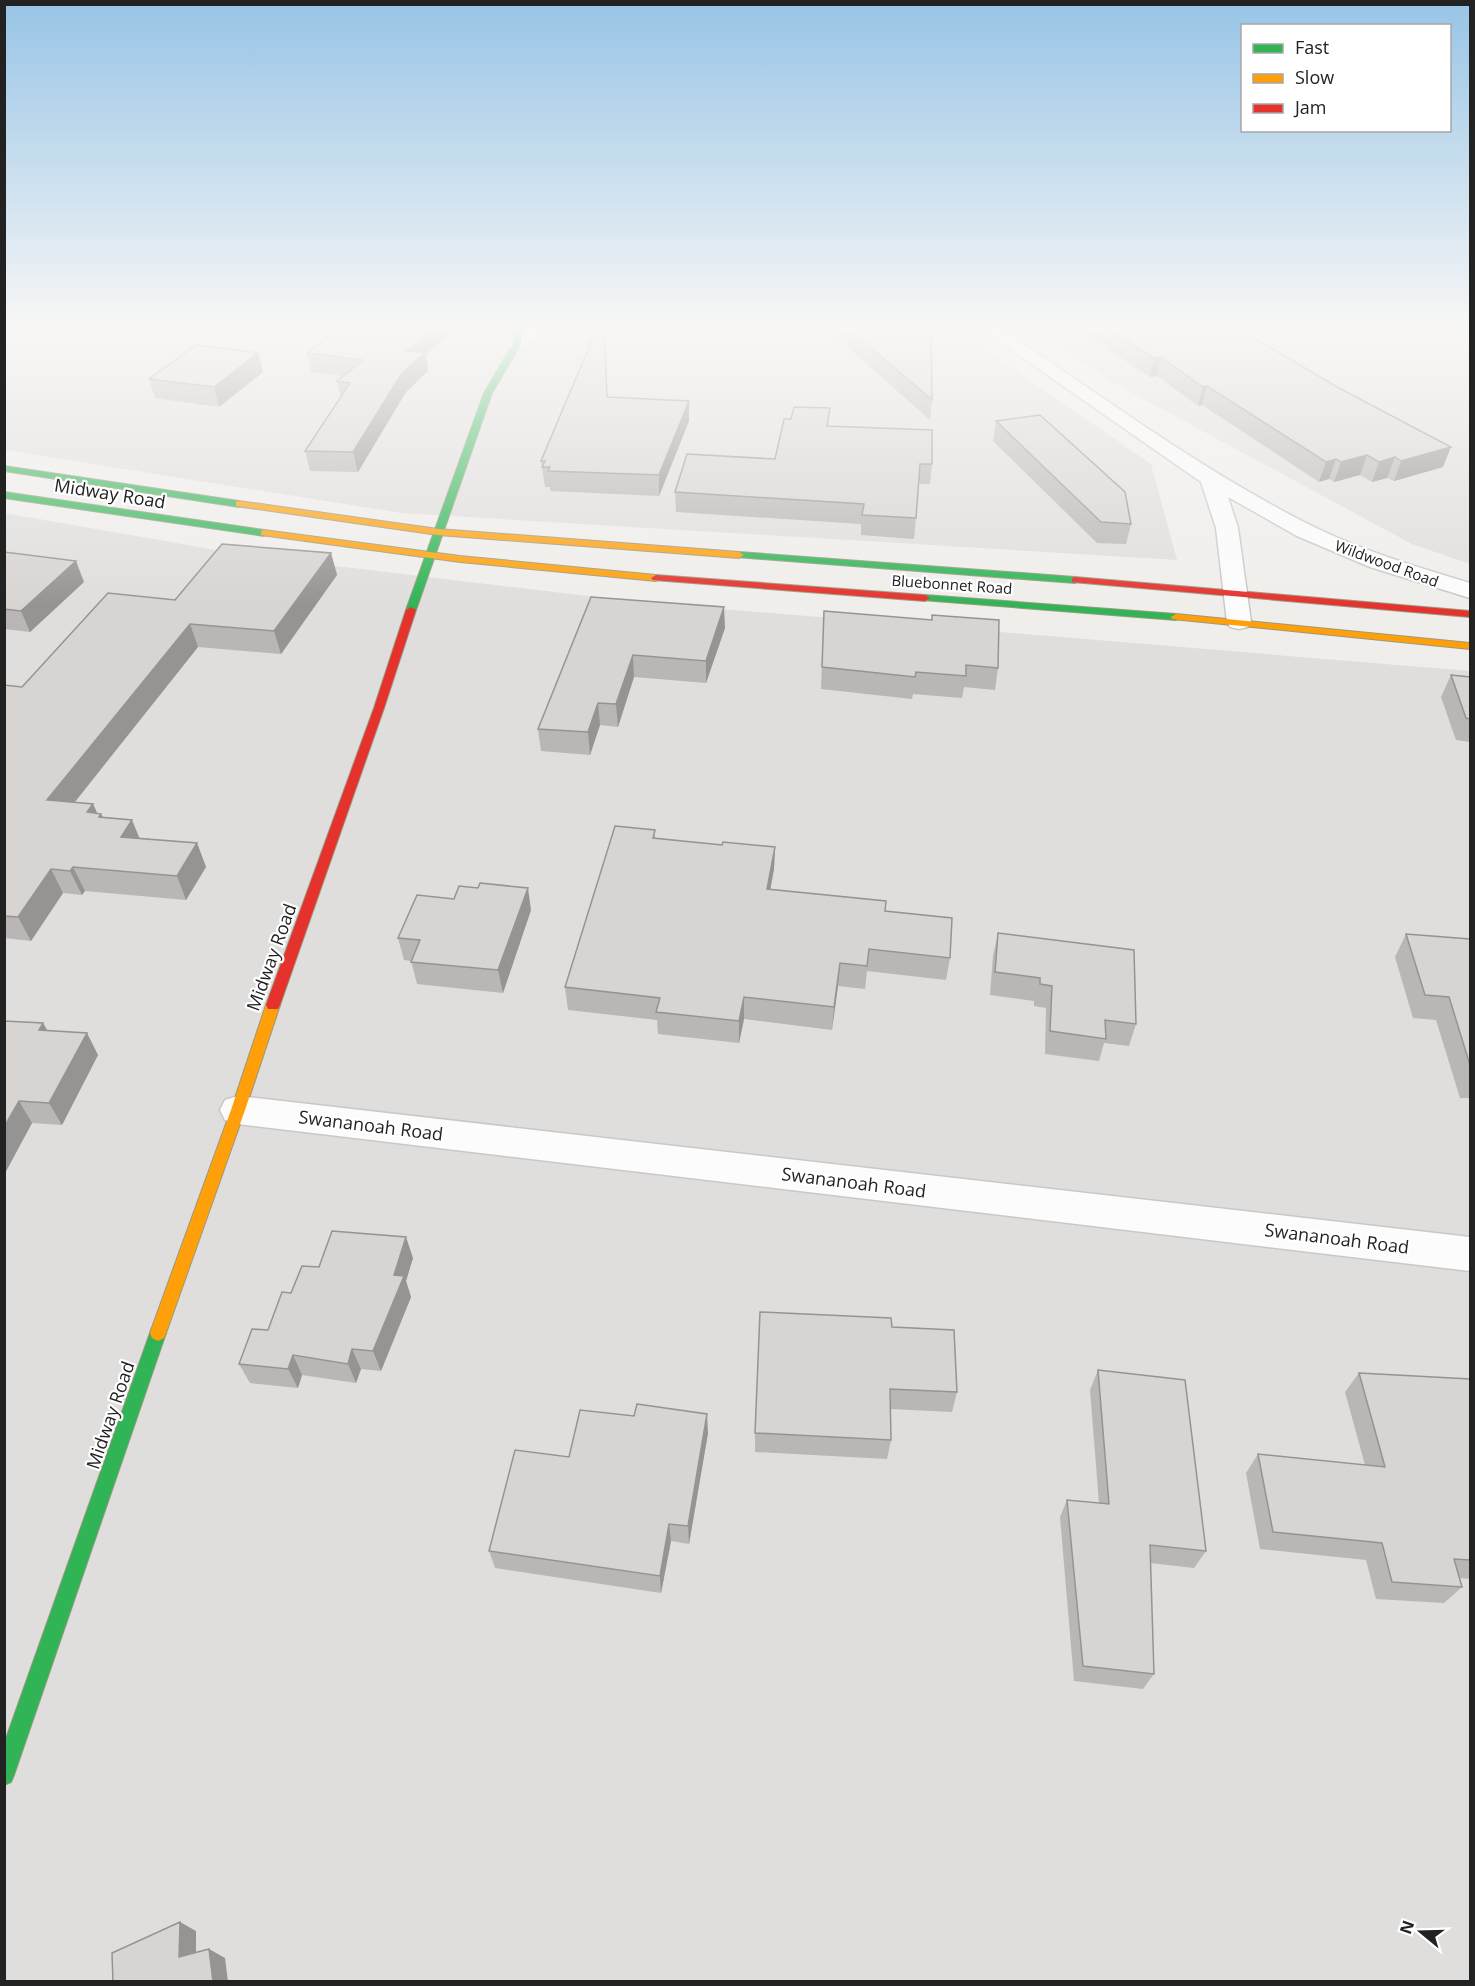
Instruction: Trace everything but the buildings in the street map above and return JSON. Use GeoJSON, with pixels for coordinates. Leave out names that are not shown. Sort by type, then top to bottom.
{"type":"FeatureCollection","features":[{"type":"Feature","properties":{"kind":"main road"},"geometry":{"type":"LineString","coordinates":[[430,557],[478,421]]}},
{"type":"Feature","properties":{"kind":"main road","name":"Midway Road"},"geometry":{"type":"LineString","coordinates":[[4,468],[192,498],[438,532]]}},
{"type":"Feature","properties":{"kind":"main road","name":"Midway Road"},"geometry":{"type":"LineString","coordinates":[[4,495],[430,557],[380,708],[270,1012],[238,1110],[127,1419],[4,1775]]}},
{"type":"Feature","properties":{"kind":"main road","name":"Bluebonnet Road"},"geometry":{"type":"LineString","coordinates":[[438,532],[1235,592],[1470,614]]}},
{"type":"Feature","properties":{"kind":"main road","name":"Bluebonnet Road"},"geometry":{"type":"LineString","coordinates":[[430,557],[565,571],[1239,622],[1470,646]]}},
{"type":"Feature","properties":{"kind":"street","name":"Wildwood Road"},"geometry":{"type":"LineString","coordinates":[[1125,421],[1211,479],[1305,531],[1378,562],[1470,591]]}},
{"type":"Feature","properties":{"kind":"street"},"geometry":{"type":"LineString","coordinates":[[1211,479],[1245,527],[1235,592],[1239,622]]}},
{"type":"Feature","properties":{"kind":"street","name":"Wildwood Road"},"geometry":{"type":"LineString","coordinates":[[1245,527],[1305,531]]}},
{"type":"Feature","properties":{"kind":"street","name":"Swananoah Road"},"geometry":{"type":"LineString","coordinates":[[238,1110],[1470,1254]]}},
{"type":"Feature","properties":{"kind":"shaded area"},"geometry":{"type":"Polygon","coordinates":[[[5,421],[1088,421],[1151,464],[1177,560],[401,513],[5,450],[5,421]]]}},
{"type":"Feature","properties":{"kind":"shaded area"},"geometry":{"type":"Polygon","coordinates":[[[1183,421],[1470,421],[1470,564],[1412,544],[1183,421]]]}},
{"type":"Feature","properties":{"kind":"shaded area"},"geometry":{"type":"Polygon","coordinates":[[[4,513],[251,556],[639,602],[1470,671],[1470,1981],[5,1981],[4,513]]]}},
{"type":"Feature","properties":{"kind":"traffic: fast"},"geometry":{"type":"LineString","coordinates":[[411,610],[478,421]]}},
{"type":"Feature","properties":{"kind":"traffic: fast"},"geometry":{"type":"LineString","coordinates":[[4,468],[239,504]]}},
{"type":"Feature","properties":{"kind":"traffic: fast"},"geometry":{"type":"LineString","coordinates":[[4,495],[264,533]]}},
{"type":"Feature","properties":{"kind":"traffic: fast"},"geometry":{"type":"LineString","coordinates":[[739,555],[1075,580]]}},
{"type":"Feature","properties":{"kind":"traffic: fast"},"geometry":{"type":"LineString","coordinates":[[925,598],[1176,617]]}},
{"type":"Feature","properties":{"kind":"traffic: fast"},"geometry":{"type":"LineString","coordinates":[[4,1775],[158,1333]]}},
{"type":"Feature","properties":{"kind":"traffic: slow"},"geometry":{"type":"LineString","coordinates":[[239,504],[438,532],[739,555]]}},
{"type":"Feature","properties":{"kind":"traffic: slow"},"geometry":{"type":"LineString","coordinates":[[264,533],[460,559],[656,578]]}},
{"type":"Feature","properties":{"kind":"traffic: slow"},"geometry":{"type":"LineString","coordinates":[[1176,617],[1470,646]]}},
{"type":"Feature","properties":{"kind":"traffic: slow"},"geometry":{"type":"LineString","coordinates":[[158,1333],[273,1005]]}},
{"type":"Feature","properties":{"kind":"traffic: jam"},"geometry":{"type":"LineString","coordinates":[[656,578],[925,598]]}},
{"type":"Feature","properties":{"kind":"traffic: jam"},"geometry":{"type":"LineString","coordinates":[[1075,580],[1470,614]]}},
{"type":"Feature","properties":{"kind":"traffic: jam"},"geometry":{"type":"LineString","coordinates":[[273,1005],[379,708],[411,610]]}}]}
